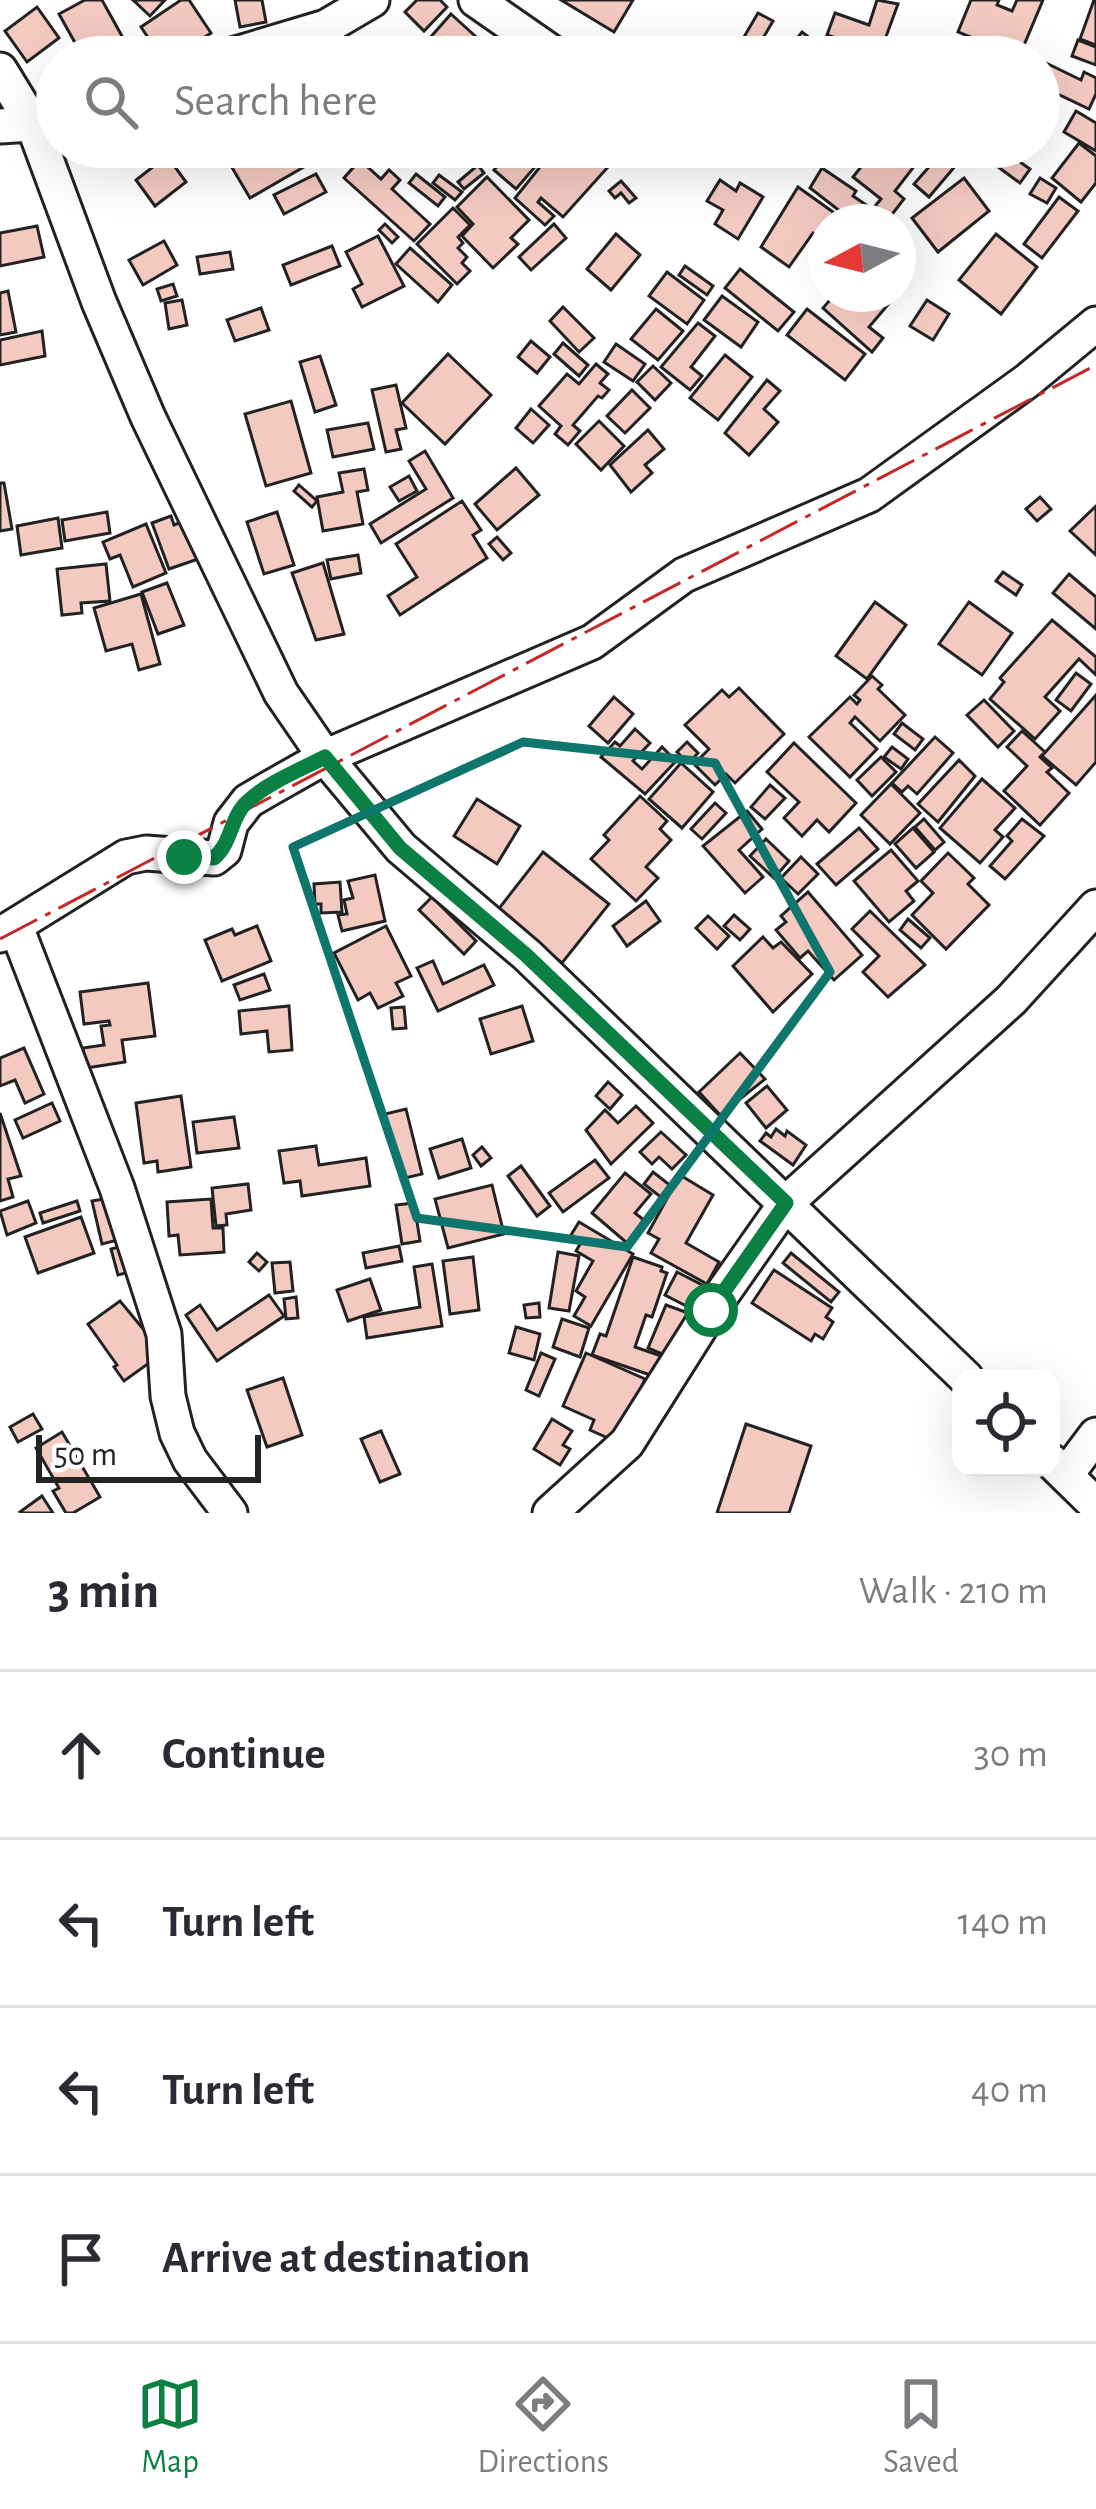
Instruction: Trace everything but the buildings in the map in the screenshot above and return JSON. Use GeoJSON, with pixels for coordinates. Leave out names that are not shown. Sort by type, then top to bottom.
{"type":"FeatureCollection","features":[{"type":"Feature","properties":{"kind":"street"},"geometry":{"type":"LineString","coordinates":[[296,36],[326,27],[372,0]]}},
{"type":"Feature","properties":{"kind":"street"},"geometry":{"type":"LineString","coordinates":[[476,0],[528,36]]}},
{"type":"Feature","properties":{"kind":"street"},"geometry":{"type":"LineString","coordinates":[[0,70],[30,122]]}},
{"type":"Feature","properties":{"kind":"street"},"geometry":{"type":"LineString","coordinates":[[48,168],[148,416],[281,693],[325,757],[400,848],[526,955],[957,1369]]}},
{"type":"Feature","properties":{"kind":"street"},"geometry":{"type":"LineString","coordinates":[[230,1513],[190,1460],[177,1433],[168,1396],[164,1334],[117,1188],[8,931],[126,856],[214,858],[224,850],[232,823],[248,801],[325,757],[592,643],[684,575],[869,495],[992,408],[1096,323]]}},
{"type":"Feature","properties":{"kind":"street"},"geometry":{"type":"LineString","coordinates":[[550,1513],[627,1443],[786,1203],[1010,1000],[1096,907]]}},
{"type":"Feature","properties":{"kind":"street"},"geometry":{"type":"LineString","coordinates":[[1060,1466],[1096,1435]]}},
{"type":"Feature","properties":{"kind":"street"},"geometry":{"type":"LineString","coordinates":[[1060,1470],[1096,1505]]}},
{"type":"Feature","properties":{"kind":"highlighted area"},"geometry":{"type":"Polygon","coordinates":[[[523,742],[715,763],[830,972],[627,1247],[417,1218],[293,847],[523,742]]]}},
{"type":"Feature","properties":{"kind":"power"},"geometry":{"type":"LineString","coordinates":[[0,939],[1096,365]]}},
{"type":"Feature","properties":{"kind":"route"},"geometry":{"type":"LineString","coordinates":[[184,857],[214,858],[224,850],[232,823],[248,801],[325,757],[400,848],[526,955],[786,1203],[711,1310]]}}]}
